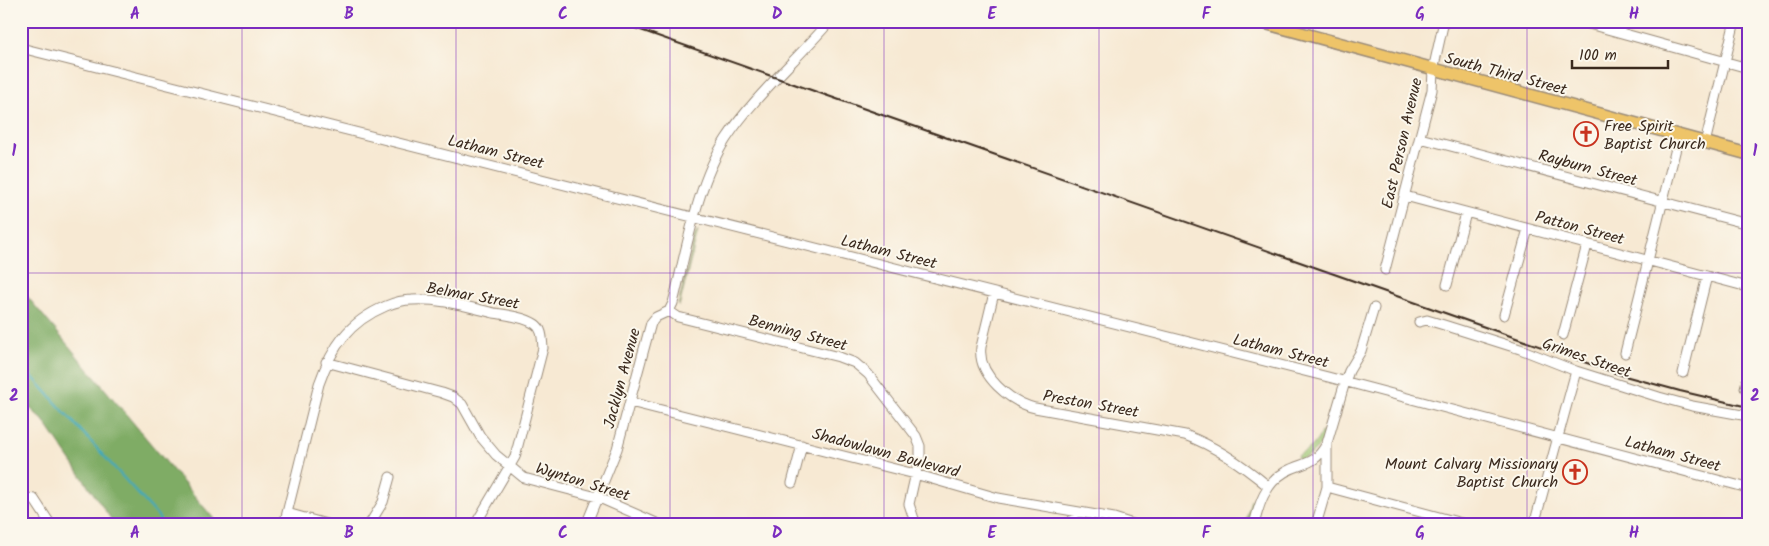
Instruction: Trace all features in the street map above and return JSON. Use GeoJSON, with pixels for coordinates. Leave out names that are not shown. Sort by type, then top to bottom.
{"type":"FeatureCollection","features":[{"type":"Feature","properties":{"kind":"main road","name":"South Third Street"},"geometry":{"type":"LineString","coordinates":[[1257,21],[1748,154]]}},
{"type":"Feature","properties":{"kind":"street"},"geometry":{"type":"LineString","coordinates":[[669,311],[673,303],[708,175],[725,141],[746,111],[830,21]]}},
{"type":"Feature","properties":{"kind":"street","name":"East Person Avenue"},"geometry":{"type":"LineString","coordinates":[[1385,270],[1432,90],[1433,70],[1444,21]]}},
{"type":"Feature","properties":{"kind":"street"},"geometry":{"type":"LineString","coordinates":[[1578,21],[1748,68]]}},
{"type":"Feature","properties":{"kind":"street"},"geometry":{"type":"LineString","coordinates":[[1705,143],[1736,21]]}},
{"type":"Feature","properties":{"kind":"street","name":"Latham Street"},"geometry":{"type":"LineString","coordinates":[[21,48],[1345,382],[1748,488]]}},
{"type":"Feature","properties":{"kind":"street"},"geometry":{"type":"LineString","coordinates":[[1625,354],[1679,136]]}},
{"type":"Feature","properties":{"kind":"street","name":"Rayburn Street"},"geometry":{"type":"LineString","coordinates":[[1420,138],[1748,224]]}},
{"type":"Feature","properties":{"kind":"street","name":"Patton Street"},"geometry":{"type":"LineString","coordinates":[[1405,196],[1748,287]]}},
{"type":"Feature","properties":{"kind":"street"},"geometry":{"type":"LineString","coordinates":[[1447,285],[1466,213]]}},
{"type":"Feature","properties":{"kind":"street"},"geometry":{"type":"LineString","coordinates":[[1504,316],[1528,229]]}},
{"type":"Feature","properties":{"kind":"street"},"geometry":{"type":"LineString","coordinates":[[1563,334],[1587,245]]}},
{"type":"Feature","properties":{"kind":"street"},"geometry":{"type":"LineString","coordinates":[[1683,373],[1707,276]]}},
{"type":"Feature","properties":{"kind":"street","name":"Preston Street"},"geometry":{"type":"LineString","coordinates":[[994,293],[982,339],[980,356],[989,375],[1008,396],[1033,408],[1172,432],[1192,438],[1222,453],[1269,487]]}},
{"type":"Feature","properties":{"kind":"street","name":"Belmar Street"},"geometry":{"type":"LineString","coordinates":[[284,525],[326,362],[343,336],[361,319],[387,305],[410,300],[436,301],[521,318],[536,324],[542,334],[543,348],[523,432],[510,466]]}},
{"type":"Feature","properties":{"kind":"street"},"geometry":{"type":"LineString","coordinates":[[1316,525],[1327,487],[1328,443],[1345,382],[1361,351],[1374,308]]}},
{"type":"Feature","properties":{"kind":"street","name":"Jacklyn Avenue"},"geometry":{"type":"LineString","coordinates":[[586,525],[617,449],[651,323],[656,317],[669,311]]}},
{"type":"Feature","properties":{"kind":"street","name":"Benning Street"},"geometry":{"type":"LineString","coordinates":[[669,311],[678,317],[833,355],[860,366],[872,378],[916,436],[920,450],[909,504],[910,512],[916,525]]}},
{"type":"Feature","properties":{"kind":"street","name":"Grimes Street"},"geometry":{"type":"LineString","coordinates":[[1419,322],[1427,320],[1444,325],[1520,349],[1576,371],[1692,406],[1748,416]]}},
{"type":"Feature","properties":{"kind":"street","name":"Wynton Street"},"geometry":{"type":"LineString","coordinates":[[326,362],[442,392],[453,397],[468,412],[480,436],[496,455],[524,478],[598,497],[661,525]]}},
{"type":"Feature","properties":{"kind":"street"},"geometry":{"type":"LineString","coordinates":[[1534,525],[1576,371]]}},
{"type":"Feature","properties":{"kind":"street"},"geometry":{"type":"LineString","coordinates":[[1745,388],[1748,378]]}},
{"type":"Feature","properties":{"kind":"street","name":"Shadowlawn Boulevard"},"geometry":{"type":"LineString","coordinates":[[630,402],[915,474],[998,498],[1114,518],[1136,525]]}},
{"type":"Feature","properties":{"kind":"street"},"geometry":{"type":"LineString","coordinates":[[1254,525],[1260,501],[1269,487],[1286,472],[1315,460],[1328,443]]}},
{"type":"Feature","properties":{"kind":"street"},"geometry":{"type":"LineString","coordinates":[[792,483],[802,445]]}},
{"type":"Feature","properties":{"kind":"street"},"geometry":{"type":"LineString","coordinates":[[476,525],[510,466]]}},
{"type":"Feature","properties":{"kind":"street"},"geometry":{"type":"LineString","coordinates":[[369,525],[383,502],[390,477]]}},
{"type":"Feature","properties":{"kind":"street"},"geometry":{"type":"LineString","coordinates":[[1327,487],[1469,525]]}},
{"type":"Feature","properties":{"kind":"street"},"geometry":{"type":"LineString","coordinates":[[21,497],[34,500],[50,525]]}},
{"type":"Feature","properties":{"kind":"street"},"geometry":{"type":"LineString","coordinates":[[1072,525],[1075,512]]}},
{"type":"Feature","properties":{"kind":"street"},"geometry":{"type":"LineString","coordinates":[[287,513],[330,525]]}},
{"type":"Feature","properties":{"kind":"green space"},"geometry":{"type":"Polygon","coordinates":[[[698,231],[679,306],[678,306],[695,235],[698,231]]]}},
{"type":"Feature","properties":{"kind":"green space"},"geometry":{"type":"Polygon","coordinates":[[[21,294],[26,295],[219,525],[115,525],[43,420],[21,400],[21,294]]]}},
{"type":"Feature","properties":{"kind":"green space"},"geometry":{"type":"Polygon","coordinates":[[[1321,432],[1326,434],[1319,446],[1308,456],[1299,460],[1297,456],[1312,447],[1321,432]]]}},
{"type":"Feature","properties":{"kind":"green space"},"geometry":{"type":"Polygon","coordinates":[[[1251,500],[1255,502],[1250,521],[1246,520],[1251,500]]]}},
{"type":"Feature","properties":{"kind":"waterway"},"geometry":{"type":"LineString","coordinates":[[21,364],[158,516],[162,525]]}},
{"type":"Feature","properties":{"kind":"railway"},"geometry":{"type":"LineString","coordinates":[[615,21],[1621,375],[1748,407]]}},
{"type":"Feature","properties":{"kind":"place","name":"Free Spirit Baptist Church"},"geometry":{"type":"Point","coordinates":[1586,134]}},
{"type":"Feature","properties":{"kind":"place","name":"Mount Calvary Missionary Baptist Church"},"geometry":{"type":"Point","coordinates":[1575,472]}}]}
